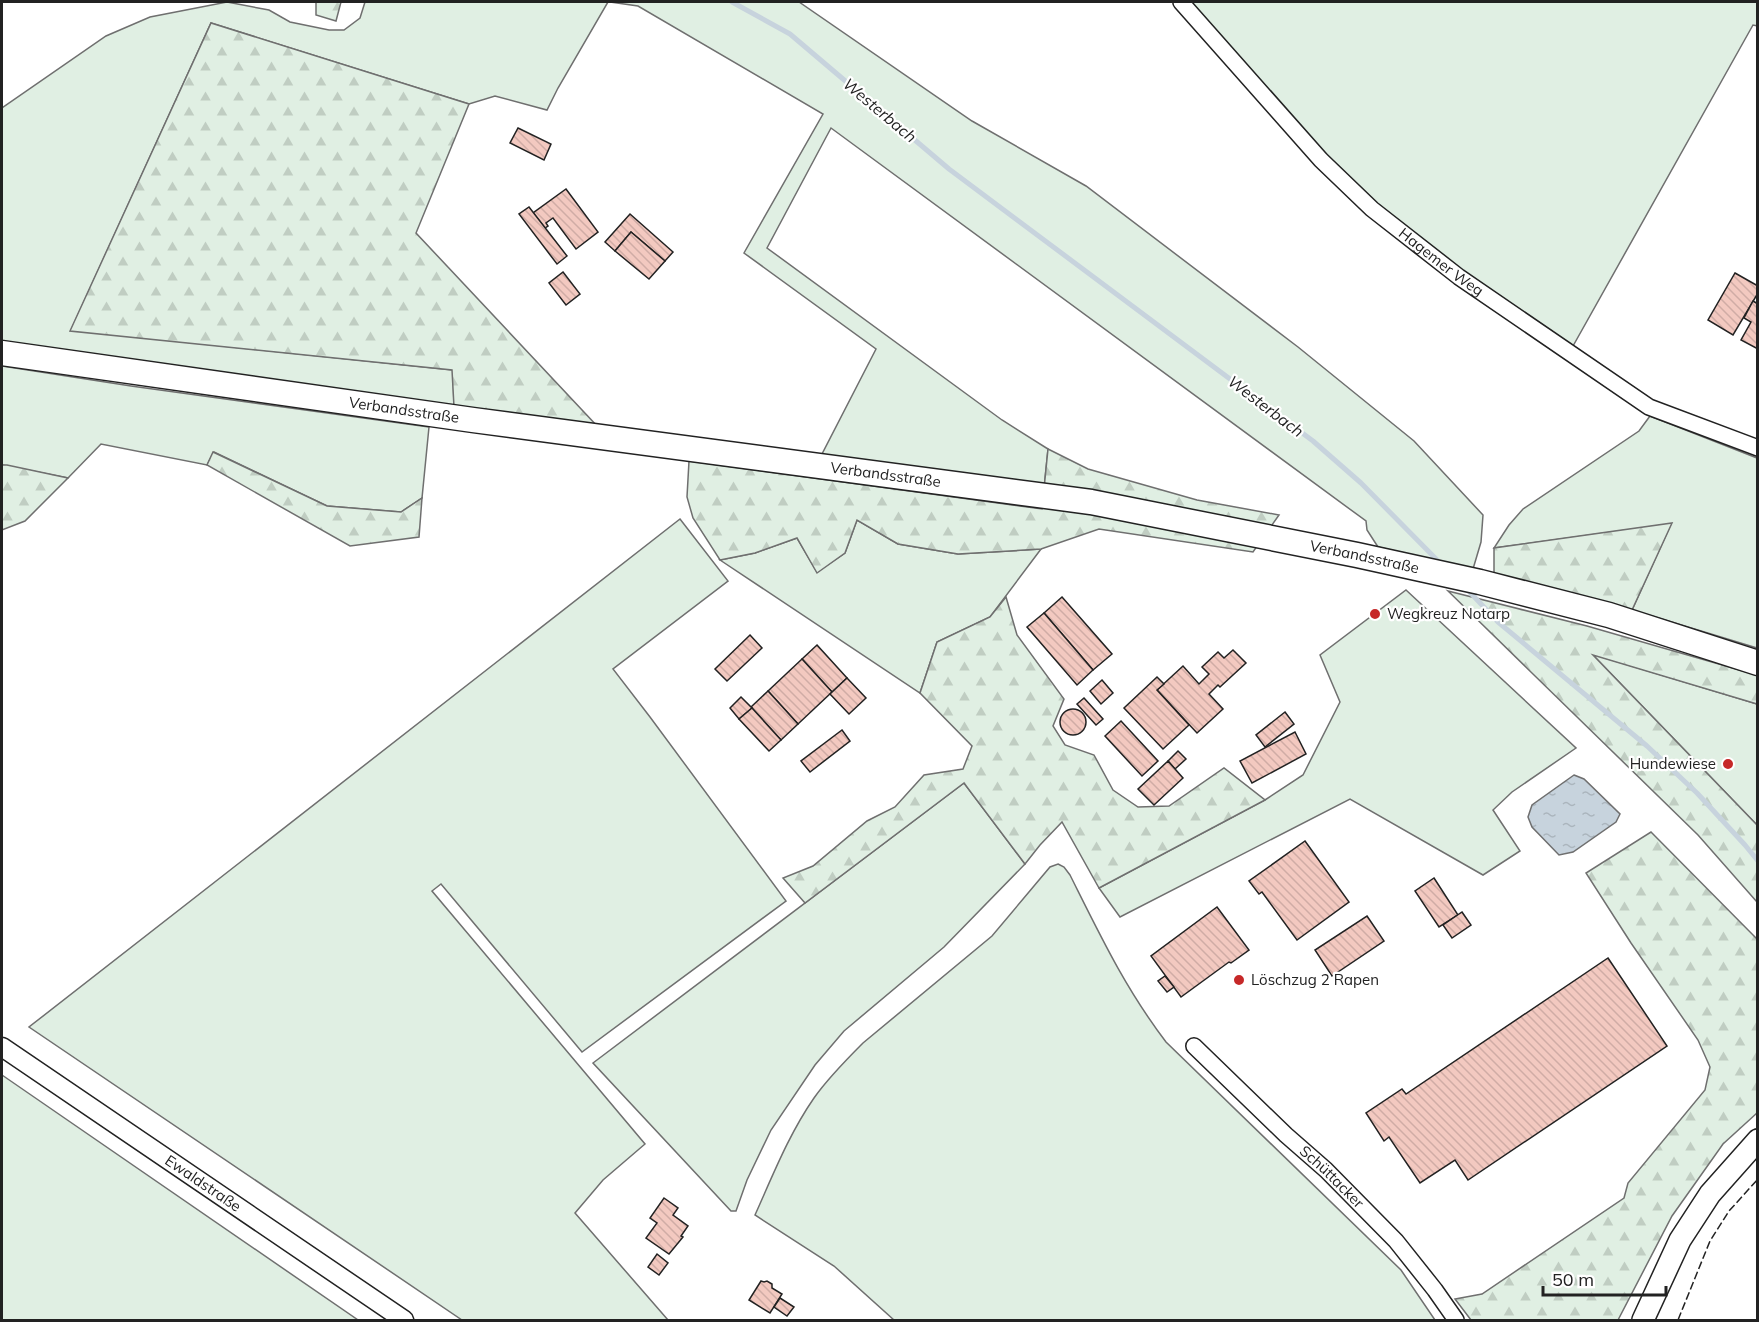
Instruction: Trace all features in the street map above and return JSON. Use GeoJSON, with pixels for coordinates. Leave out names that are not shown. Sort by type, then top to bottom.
{"type":"FeatureCollection","features":[{"type":"Feature","properties":{"kind":"main road","name":"Verbandsstraße"},"geometry":{"type":"LineString","coordinates":[[2,353],[485,422],[1091,502],[1452,576],[1609,615],[1758,663]]}},
{"type":"Feature","properties":{"kind":"main road"},"geometry":{"type":"LineString","coordinates":[[1643,1320],[1680,1240],[1710,1194],[1758,1140]]}},
{"type":"Feature","properties":{"kind":"street","name":"Hagemer Weg"},"geometry":{"type":"LineString","coordinates":[[1181,2],[1321,160],[1372,209],[1459,277],[1649,407],[1758,448]]}},
{"type":"Feature","properties":{"kind":"street","name":"Schüttacker"},"geometry":{"type":"LineString","coordinates":[[1194,1046],[1286,1135],[1326,1170],[1396,1241],[1456,1320]]}},
{"type":"Feature","properties":{"kind":"street","name":"Ewaldstraße"},"geometry":{"type":"LineString","coordinates":[[2,1047],[404,1320]]}},
{"type":"Feature","properties":{"kind":"green space"},"geometry":{"type":"Polygon","coordinates":[[[227,2],[269,10],[290,22],[329,30],[344,30],[360,18],[365,2],[608,2],[547,110],[495,96],[469,104],[211,23],[71,330],[453,370],[454,407],[2,343],[2,108],[106,36],[150,17],[227,2]]]}},
{"type":"Feature","properties":{"kind":"green space"},"geometry":{"type":"Polygon","coordinates":[[[316,2],[341,2],[336,21],[316,15],[316,2]]]}},
{"type":"Feature","properties":{"kind":"green space"},"geometry":{"type":"Polygon","coordinates":[[[610,2],[799,2],[972,121],[1086,186],[1298,347],[1414,441],[1483,515],[1481,542],[1473,569],[1378,547],[1367,530],[1366,521],[831,128],[767,248],[1002,420],[1048,449],[1044,488],[821,456],[876,349],[744,253],[823,114],[638,6],[610,2]]]}},
{"type":"Feature","properties":{"kind":"green space"},"geometry":{"type":"Polygon","coordinates":[[[1186,2],[1757,2],[1758,26],[1753,25],[1573,346],[1460,273],[1376,205],[1325,156],[1186,2]]]}},
{"type":"Feature","properties":{"kind":"green space"},"geometry":{"type":"Polygon","coordinates":[[[211,23],[469,104],[416,233],[598,427],[454,407],[452,370],[70,331],[211,23]]]}},
{"type":"Feature","properties":{"kind":"green space"},"geometry":{"type":"Polygon","coordinates":[[[2,366],[429,427],[422,498],[401,512],[327,506],[214,452],[207,465],[101,444],[68,478],[2,465],[2,366]]]}},
{"type":"Feature","properties":{"kind":"green space"},"geometry":{"type":"Polygon","coordinates":[[[1650,416],[1757,458],[1757,648],[1632,610],[1671,524],[1494,548],[1523,509],[1639,431],[1650,416]]]}},
{"type":"Feature","properties":{"kind":"green space"},"geometry":{"type":"Polygon","coordinates":[[[1048,449],[1088,469],[1197,500],[1279,515],[1253,552],[1099,529],[1041,549],[958,554],[898,544],[857,520],[845,553],[817,573],[797,538],[755,553],[720,560],[693,518],[687,497],[689,461],[1042,509],[1048,449]]]}},
{"type":"Feature","properties":{"kind":"green space"},"geometry":{"type":"Polygon","coordinates":[[[213,452],[327,506],[401,512],[422,498],[419,537],[350,546],[207,465],[213,452]]]}},
{"type":"Feature","properties":{"kind":"green space"},"geometry":{"type":"Polygon","coordinates":[[[2,465],[68,478],[25,521],[2,530],[2,465]]]}},
{"type":"Feature","properties":{"kind":"green space"},"geometry":{"type":"Polygon","coordinates":[[[680,519],[728,581],[613,669],[786,901],[582,1052],[441,884],[432,891],[645,1144],[603,1180],[575,1213],[668,1320],[462,1320],[29,1027],[680,519]]]}},
{"type":"Feature","properties":{"kind":"green space"},"geometry":{"type":"Polygon","coordinates":[[[857,520],[898,544],[958,554],[1041,549],[990,617],[937,642],[920,693],[720,560],[755,553],[797,538],[817,572],[845,553],[857,520]]]}},
{"type":"Feature","properties":{"kind":"green space"},"geometry":{"type":"Polygon","coordinates":[[[1672,523],[1632,610],[1494,575],[1494,548],[1672,523]]]}},
{"type":"Feature","properties":{"kind":"green space"},"geometry":{"type":"Polygon","coordinates":[[[1406,590],[1576,748],[1512,792],[1493,810],[1520,851],[1483,875],[1350,799],[1120,917],[1099,888],[1265,800],[1303,775],[1340,702],[1320,655],[1406,590]]]}},
{"type":"Feature","properties":{"kind":"green space"},"geometry":{"type":"Polygon","coordinates":[[[1448,591],[1587,626],[1757,675],[1757,704],[1593,655],[1757,825],[1757,902],[1698,835],[1448,591]]]}},
{"type":"Feature","properties":{"kind":"green space"},"geometry":{"type":"Polygon","coordinates":[[[1006,597],[1017,635],[1064,699],[1053,726],[1065,745],[1094,755],[1113,790],[1138,807],[1169,806],[1224,768],[1265,800],[1099,888],[1062,822],[1025,864],[964,783],[805,903],[783,878],[813,866],[867,821],[895,807],[924,775],[963,769],[972,746],[920,693],[937,642],[990,617],[1006,597]]]}},
{"type":"Feature","properties":{"kind":"green space","name":"Hundewiese"},"geometry":{"type":"Polygon","coordinates":[[[1592,654],[1757,704],[1757,825],[1592,654]]]}},
{"type":"Feature","properties":{"kind":"green space"},"geometry":{"type":"Polygon","coordinates":[[[964,783],[1025,864],[944,947],[844,1031],[815,1065],[771,1130],[747,1180],[736,1211],[731,1211],[593,1063],[964,783]]]}},
{"type":"Feature","properties":{"kind":"green space"},"geometry":{"type":"Polygon","coordinates":[[[1651,832],[1757,939],[1757,1113],[1723,1144],[1672,1216],[1618,1320],[1471,1320],[1455,1299],[1482,1294],[1624,1198],[1628,1183],[1705,1090],[1710,1067],[1698,1040],[1586,873],[1651,832]]]}},
{"type":"Feature","properties":{"kind":"green space"},"geometry":{"type":"Polygon","coordinates":[[[1058,864],[1064,867],[1070,875],[1138,1002],[1166,1042],[1401,1270],[1435,1320],[894,1320],[834,1266],[755,1215],[797,1126],[831,1076],[863,1043],[992,936],[1050,867],[1058,864]]]}},
{"type":"Feature","properties":{"kind":"green space"},"geometry":{"type":"Polygon","coordinates":[[[2,1075],[358,1320],[2,1320],[2,1075]]]}},
{"type":"Feature","properties":{"kind":"water"},"geometry":{"type":"Polygon","coordinates":[[[1574,775],[1584,779],[1620,814],[1616,822],[1573,852],[1559,855],[1532,827],[1528,817],[1532,805],[1574,775]]]}},
{"type":"Feature","properties":{"kind":"building"},"geometry":{"type":"Polygon","coordinates":[[[518,128],[551,144],[544,160],[510,143],[518,128]]]}},
{"type":"Feature","properties":{"kind":"building"},"geometry":{"type":"Polygon","coordinates":[[[566,189],[598,232],[576,249],[553,218],[546,223],[548,226],[545,228],[533,213],[566,189]]]}},
{"type":"Feature","properties":{"kind":"building"},"geometry":{"type":"Polygon","coordinates":[[[529,207],[567,256],[557,264],[519,214],[529,207]]]}},
{"type":"Feature","properties":{"kind":"building"},"geometry":{"type":"Polygon","coordinates":[[[630,214],[673,252],[665,261],[631,232],[615,251],[605,242],[630,214]]]}},
{"type":"Feature","properties":{"kind":"building"},"geometry":{"type":"Polygon","coordinates":[[[631,232],[665,261],[649,279],[615,251],[631,232]]]}},
{"type":"Feature","properties":{"kind":"building"},"geometry":{"type":"Polygon","coordinates":[[[563,272],[580,294],[566,305],[549,283],[563,272]]]}},
{"type":"Feature","properties":{"kind":"building"},"geometry":{"type":"Polygon","coordinates":[[[1735,273],[1758,286],[1758,293],[1733,335],[1708,320],[1735,273]]]}},
{"type":"Feature","properties":{"kind":"building"},"geometry":{"type":"Polygon","coordinates":[[[1753,301],[1758,304],[1758,349],[1741,340],[1751,322],[1744,318],[1753,301]]]}},
{"type":"Feature","properties":{"kind":"building"},"geometry":{"type":"Polygon","coordinates":[[[1062,597],[1112,654],[1093,670],[1044,613],[1062,597]]]}},
{"type":"Feature","properties":{"kind":"building"},"geometry":{"type":"Polygon","coordinates":[[[1044,613],[1093,670],[1077,685],[1027,627],[1044,613]]]}},
{"type":"Feature","properties":{"kind":"building"},"geometry":{"type":"Polygon","coordinates":[[[750,635],[762,648],[727,681],[715,669],[750,635]]]}},
{"type":"Feature","properties":{"kind":"building"},"geometry":{"type":"Polygon","coordinates":[[[817,645],[847,678],[832,692],[802,659],[817,645]]]}},
{"type":"Feature","properties":{"kind":"building"},"geometry":{"type":"Polygon","coordinates":[[[1233,650],[1246,663],[1209,694],[1223,709],[1197,733],[1157,690],[1183,666],[1199,684],[1209,674],[1202,667],[1218,652],[1224,658],[1233,650]]]}},
{"type":"Feature","properties":{"kind":"building"},"geometry":{"type":"Polygon","coordinates":[[[802,659],[832,692],[798,724],[768,691],[802,659]]]}},
{"type":"Feature","properties":{"kind":"building"},"geometry":{"type":"Polygon","coordinates":[[[1157,677],[1164,684],[1157,690],[1189,725],[1163,749],[1124,708],[1157,677]]]}},
{"type":"Feature","properties":{"kind":"building"},"geometry":{"type":"Polygon","coordinates":[[[847,678],[866,698],[849,714],[830,694],[847,678]]]}},
{"type":"Feature","properties":{"kind":"building"},"geometry":{"type":"Polygon","coordinates":[[[1102,680],[1113,693],[1101,704],[1090,691],[1102,680]]]}},
{"type":"Feature","properties":{"kind":"building"},"geometry":{"type":"Polygon","coordinates":[[[768,691],[798,724],[781,740],[751,707],[768,691]]]}},
{"type":"Feature","properties":{"kind":"building"},"geometry":{"type":"Polygon","coordinates":[[[741,697],[752,708],[739,719],[730,708],[741,697]]]}},
{"type":"Feature","properties":{"kind":"building"},"geometry":{"type":"Polygon","coordinates":[[[1084,698],[1103,719],[1096,725],[1077,704],[1084,698]]]}},
{"type":"Feature","properties":{"kind":"building"},"geometry":{"type":"Polygon","coordinates":[[[752,708],[781,740],[769,751],[739,719],[752,708]]]}},
{"type":"Feature","properties":{"kind":"building"},"geometry":{"type":"Polygon","coordinates":[[[1073,709],[1082,713],[1086,722],[1082,731],[1073,735],[1064,731],[1060,722],[1064,713],[1073,709]]]}},
{"type":"Feature","properties":{"kind":"building"},"geometry":{"type":"Polygon","coordinates":[[[1285,712],[1294,724],[1265,747],[1256,735],[1285,712]]]}},
{"type":"Feature","properties":{"kind":"building"},"geometry":{"type":"Polygon","coordinates":[[[1121,721],[1158,761],[1142,776],[1105,736],[1121,721]]]}},
{"type":"Feature","properties":{"kind":"building"},"geometry":{"type":"Polygon","coordinates":[[[842,730],[850,741],[810,772],[801,761],[842,730]]]}},
{"type":"Feature","properties":{"kind":"building"},"geometry":{"type":"Polygon","coordinates":[[[1295,732],[1306,754],[1252,783],[1240,761],[1295,732]]]}},
{"type":"Feature","properties":{"kind":"building"},"geometry":{"type":"Polygon","coordinates":[[[1178,751],[1186,759],[1175,769],[1168,761],[1178,751]]]}},
{"type":"Feature","properties":{"kind":"building"},"geometry":{"type":"Polygon","coordinates":[[[1168,761],[1183,778],[1154,805],[1138,789],[1168,761]]]}},
{"type":"Feature","properties":{"kind":"building"},"geometry":{"type":"Polygon","coordinates":[[[1305,841],[1349,902],[1297,940],[1262,892],[1259,894],[1249,881],[1305,841]]]}},
{"type":"Feature","properties":{"kind":"building"},"geometry":{"type":"Polygon","coordinates":[[[1434,878],[1458,915],[1439,927],[1415,891],[1434,878]]]}},
{"type":"Feature","properties":{"kind":"building","name":"Löschzug 2 Rapen"},"geometry":{"type":"Polygon","coordinates":[[[1217,907],[1249,950],[1181,997],[1151,956],[1217,907]]]}},
{"type":"Feature","properties":{"kind":"building"},"geometry":{"type":"Polygon","coordinates":[[[1462,912],[1471,925],[1452,938],[1443,925],[1462,912]]]}},
{"type":"Feature","properties":{"kind":"building"},"geometry":{"type":"Polygon","coordinates":[[[1367,916],[1384,941],[1332,976],[1315,950],[1367,916]]]}},
{"type":"Feature","properties":{"kind":"building"},"geometry":{"type":"Polygon","coordinates":[[[1608,958],[1667,1046],[1468,1180],[1455,1160],[1420,1183],[1389,1137],[1384,1141],[1366,1113],[1402,1089],[1406,1094],[1608,958]]]}},
{"type":"Feature","properties":{"kind":"building"},"geometry":{"type":"Polygon","coordinates":[[[1165,976],[1174,987],[1167,992],[1158,981],[1165,976]]]}},
{"type":"Feature","properties":{"kind":"building"},"geometry":{"type":"Polygon","coordinates":[[[664,1198],[678,1208],[673,1215],[688,1226],[681,1236],[683,1237],[669,1254],[646,1238],[657,1223],[650,1218],[664,1198]]]}},
{"type":"Feature","properties":{"kind":"building"},"geometry":{"type":"Polygon","coordinates":[[[657,1254],[668,1263],[659,1275],[648,1267],[657,1254]]]}},
{"type":"Feature","properties":{"kind":"building"},"geometry":{"type":"Polygon","coordinates":[[[761,1281],[772,1284],[772,1288],[782,1294],[770,1313],[749,1300],[761,1281]]]}},
{"type":"Feature","properties":{"kind":"building"},"geometry":{"type":"Polygon","coordinates":[[[780,1298],[794,1307],[787,1316],[774,1307],[780,1298]]]}},
{"type":"Feature","properties":{"kind":"waterway","name":"Westerbach"},"geometry":{"type":"LineString","coordinates":[[732,2],[790,34],[949,169],[1313,441],[1361,483],[1443,566]]}},
{"type":"Feature","properties":{"kind":"waterway","name":"Westerbach"},"geometry":{"type":"LineString","coordinates":[[1465,587],[1498,622],[1647,746],[1697,793],[1758,861]]}},
{"type":"Feature","properties":{"kind":"fence"},"geometry":{"type":"LineString","coordinates":[[1678,1320],[1710,1241],[1729,1211],[1758,1179]]}},
{"type":"Feature","properties":{"kind":"place","name":"Wegkreuz Notarp"},"geometry":{"type":"Point","coordinates":[1375,614]}},
{"type":"Feature","properties":{"kind":"place","name":"Hundewiese"},"geometry":{"type":"Point","coordinates":[1728,764]}},
{"type":"Feature","properties":{"kind":"place","name":"Löschzug 2 Rapen"},"geometry":{"type":"Point","coordinates":[1239,980]}}]}
